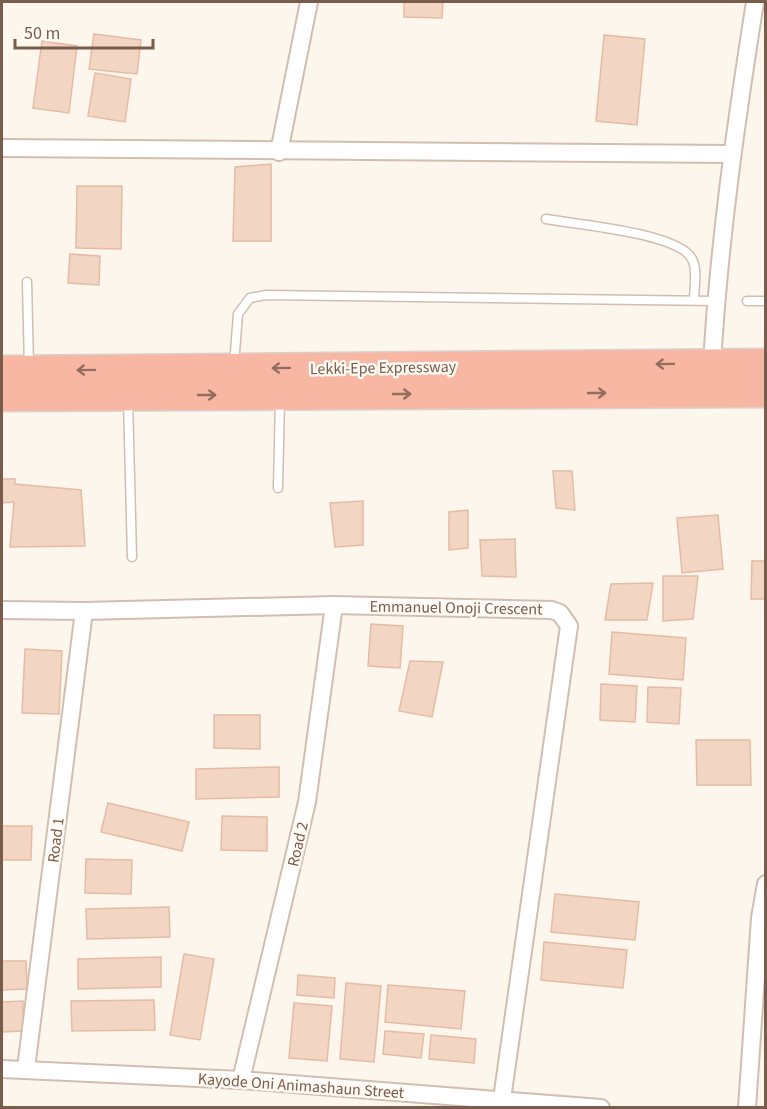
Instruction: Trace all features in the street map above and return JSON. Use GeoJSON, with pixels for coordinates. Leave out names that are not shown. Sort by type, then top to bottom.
{"type":"FeatureCollection","features":[{"type":"Feature","properties":{"kind":"highway","name":"Lekki-Epe Expressway"},"geometry":{"type":"LineString","coordinates":[[2,396],[148,387],[233,369],[765,364]]}},
{"type":"Feature","properties":{"kind":"highway","name":"Lekki-Epe Expressway"},"geometry":{"type":"LineString","coordinates":[[15,371],[148,387],[280,395],[765,392]]}},
{"type":"Feature","properties":{"kind":"street"},"geometry":{"type":"LineString","coordinates":[[279,152],[309,2]]}},
{"type":"Feature","properties":{"kind":"street"},"geometry":{"type":"LineString","coordinates":[[712,364],[731,154],[755,2]]}},
{"type":"Feature","properties":{"kind":"street"},"geometry":{"type":"LineString","coordinates":[[2,148],[731,154]]}},
{"type":"Feature","properties":{"kind":"street","name":"Emmanuel Onoji Crescent"},"geometry":{"type":"LineString","coordinates":[[2,610],[84,611],[334,605],[552,609],[560,613],[569,626],[502,1099]]}},
{"type":"Feature","properties":{"kind":"street","name":"Road 2"},"geometry":{"type":"LineString","coordinates":[[241,1080],[307,802],[334,605]]}},
{"type":"Feature","properties":{"kind":"street","name":"Road 1"},"geometry":{"type":"LineString","coordinates":[[26,1068],[84,611]]}},
{"type":"Feature","properties":{"kind":"street"},"geometry":{"type":"LineString","coordinates":[[747,1107],[760,918],[765,884]]}},
{"type":"Feature","properties":{"kind":"street","name":"Kayode Oni Animashaun Street"},"geometry":{"type":"LineString","coordinates":[[2,1069],[26,1068],[241,1080],[601,1107]]}},
{"type":"Feature","properties":{"kind":"lane"},"geometry":{"type":"LineString","coordinates":[[546,219],[650,236],[685,251],[692,258],[694,267],[694,300]]}},
{"type":"Feature","properties":{"kind":"lane"},"geometry":{"type":"LineString","coordinates":[[15,371],[27,282]]}},
{"type":"Feature","properties":{"kind":"lane"},"geometry":{"type":"LineString","coordinates":[[233,369],[238,314],[250,298],[266,296],[716,301]]}},
{"type":"Feature","properties":{"kind":"lane"},"geometry":{"type":"LineString","coordinates":[[747,301],[765,301]]}},
{"type":"Feature","properties":{"kind":"lane"},"geometry":{"type":"LineString","coordinates":[[132,557],[148,387]]}},
{"type":"Feature","properties":{"kind":"lane"},"geometry":{"type":"LineString","coordinates":[[278,488],[280,395]]}},
{"type":"Feature","properties":{"kind":"building"},"geometry":{"type":"Polygon","coordinates":[[[404,2],[443,2],[442,18],[404,17],[404,2]]]}},
{"type":"Feature","properties":{"kind":"building"},"geometry":{"type":"Polygon","coordinates":[[[94,34],[141,40],[137,74],[89,69],[94,34]]]}},
{"type":"Feature","properties":{"kind":"building"},"geometry":{"type":"Polygon","coordinates":[[[604,35],[645,39],[637,125],[596,121],[604,35]]]}},
{"type":"Feature","properties":{"kind":"building"},"geometry":{"type":"Polygon","coordinates":[[[42,41],[77,46],[69,113],[33,108],[42,41]]]}},
{"type":"Feature","properties":{"kind":"building"},"geometry":{"type":"Polygon","coordinates":[[[95,73],[131,79],[125,122],[88,116],[95,73]]]}},
{"type":"Feature","properties":{"kind":"building"},"geometry":{"type":"Polygon","coordinates":[[[271,164],[271,241],[233,241],[235,167],[271,164]]]}},
{"type":"Feature","properties":{"kind":"building"},"geometry":{"type":"Polygon","coordinates":[[[77,186],[122,186],[121,249],[76,248],[77,186]]]}},
{"type":"Feature","properties":{"kind":"building"},"geometry":{"type":"Polygon","coordinates":[[[70,254],[100,256],[99,285],[68,283],[70,254]]]}},
{"type":"Feature","properties":{"kind":"building"},"geometry":{"type":"Polygon","coordinates":[[[553,471],[572,471],[575,510],[556,508],[553,471]]]}},
{"type":"Feature","properties":{"kind":"building"},"geometry":{"type":"Polygon","coordinates":[[[2,479],[15,479],[15,484],[81,490],[85,546],[10,547],[14,502],[2,503],[2,479]]]}},
{"type":"Feature","properties":{"kind":"building"},"geometry":{"type":"Polygon","coordinates":[[[363,501],[363,545],[335,547],[330,503],[363,501]]]}},
{"type":"Feature","properties":{"kind":"building"},"geometry":{"type":"Polygon","coordinates":[[[468,510],[468,548],[449,550],[449,512],[468,510]]]}},
{"type":"Feature","properties":{"kind":"building"},"geometry":{"type":"Polygon","coordinates":[[[718,515],[723,569],[682,573],[677,518],[718,515]]]}},
{"type":"Feature","properties":{"kind":"building"},"geometry":{"type":"Polygon","coordinates":[[[515,539],[516,577],[482,576],[480,540],[515,539]]]}},
{"type":"Feature","properties":{"kind":"building"},"geometry":{"type":"Polygon","coordinates":[[[752,561],[766,561],[766,599],[751,599],[752,561]]]}},
{"type":"Feature","properties":{"kind":"building"},"geometry":{"type":"Polygon","coordinates":[[[663,576],[698,576],[693,619],[663,621],[663,576]]]}},
{"type":"Feature","properties":{"kind":"building"},"geometry":{"type":"Polygon","coordinates":[[[653,583],[647,620],[605,620],[611,584],[653,583]]]}},
{"type":"Feature","properties":{"kind":"building"},"geometry":{"type":"Polygon","coordinates":[[[371,624],[403,626],[400,668],[368,666],[371,624]]]}},
{"type":"Feature","properties":{"kind":"building"},"geometry":{"type":"Polygon","coordinates":[[[612,632],[686,638],[683,680],[609,674],[612,632]]]}},
{"type":"Feature","properties":{"kind":"building"},"geometry":{"type":"Polygon","coordinates":[[[25,649],[62,651],[59,714],[22,713],[25,649]]]}},
{"type":"Feature","properties":{"kind":"building"},"geometry":{"type":"Polygon","coordinates":[[[410,661],[443,662],[432,717],[399,711],[410,661]]]}},
{"type":"Feature","properties":{"kind":"building"},"geometry":{"type":"Polygon","coordinates":[[[601,684],[637,686],[635,722],[600,720],[601,684]]]}},
{"type":"Feature","properties":{"kind":"building"},"geometry":{"type":"Polygon","coordinates":[[[648,687],[681,688],[679,724],[647,722],[648,687]]]}},
{"type":"Feature","properties":{"kind":"building"},"geometry":{"type":"Polygon","coordinates":[[[214,715],[260,715],[260,749],[214,748],[214,715]]]}},
{"type":"Feature","properties":{"kind":"building"},"geometry":{"type":"Polygon","coordinates":[[[696,740],[750,740],[751,785],[697,785],[696,740]]]}},
{"type":"Feature","properties":{"kind":"building"},"geometry":{"type":"Polygon","coordinates":[[[279,767],[279,797],[196,799],[196,769],[279,767]]]}},
{"type":"Feature","properties":{"kind":"building"},"geometry":{"type":"Polygon","coordinates":[[[108,803],[189,822],[182,851],[101,832],[108,803]]]}},
{"type":"Feature","properties":{"kind":"building"},"geometry":{"type":"Polygon","coordinates":[[[222,816],[267,817],[267,851],[221,850],[222,816]]]}},
{"type":"Feature","properties":{"kind":"building"},"geometry":{"type":"Polygon","coordinates":[[[2,826],[32,826],[31,860],[2,860],[2,826]]]}},
{"type":"Feature","properties":{"kind":"building"},"geometry":{"type":"Polygon","coordinates":[[[86,859],[132,860],[131,894],[85,893],[86,859]]]}},
{"type":"Feature","properties":{"kind":"building"},"geometry":{"type":"Polygon","coordinates":[[[555,894],[639,902],[635,940],[551,932],[555,894]]]}},
{"type":"Feature","properties":{"kind":"building"},"geometry":{"type":"Polygon","coordinates":[[[169,907],[170,937],[87,939],[86,909],[169,907]]]}},
{"type":"Feature","properties":{"kind":"building"},"geometry":{"type":"Polygon","coordinates":[[[544,942],[627,950],[623,988],[541,980],[544,942]]]}},
{"type":"Feature","properties":{"kind":"building"},"geometry":{"type":"Polygon","coordinates":[[[184,954],[214,959],[200,1040],[170,1035],[184,954]]]}},
{"type":"Feature","properties":{"kind":"building"},"geometry":{"type":"Polygon","coordinates":[[[161,957],[161,987],[78,989],[78,959],[161,957]]]}},
{"type":"Feature","properties":{"kind":"building"},"geometry":{"type":"Polygon","coordinates":[[[2,961],[26,961],[27,989],[2,990],[2,961]]]}},
{"type":"Feature","properties":{"kind":"building"},"geometry":{"type":"Polygon","coordinates":[[[298,975],[335,978],[334,998],[297,995],[298,975]]]}},
{"type":"Feature","properties":{"kind":"building"},"geometry":{"type":"Polygon","coordinates":[[[346,983],[381,986],[374,1062],[340,1059],[346,983]]]}},
{"type":"Feature","properties":{"kind":"building"},"geometry":{"type":"Polygon","coordinates":[[[388,985],[465,991],[461,1029],[385,1022],[388,985]]]}},
{"type":"Feature","properties":{"kind":"building"},"geometry":{"type":"Polygon","coordinates":[[[154,1000],[155,1030],[72,1031],[71,1001],[154,1000]]]}},
{"type":"Feature","properties":{"kind":"building"},"geometry":{"type":"Polygon","coordinates":[[[23,1001],[23,1031],[2,1032],[2,1002],[23,1001]]]}},
{"type":"Feature","properties":{"kind":"building"},"geometry":{"type":"Polygon","coordinates":[[[294,1003],[332,1006],[327,1061],[289,1058],[294,1003]]]}},
{"type":"Feature","properties":{"kind":"building"},"geometry":{"type":"Polygon","coordinates":[[[385,1031],[424,1034],[421,1058],[383,1054],[385,1031]]]}},
{"type":"Feature","properties":{"kind":"building"},"geometry":{"type":"Polygon","coordinates":[[[431,1035],[476,1039],[474,1063],[429,1059],[431,1035]]]}}]}
